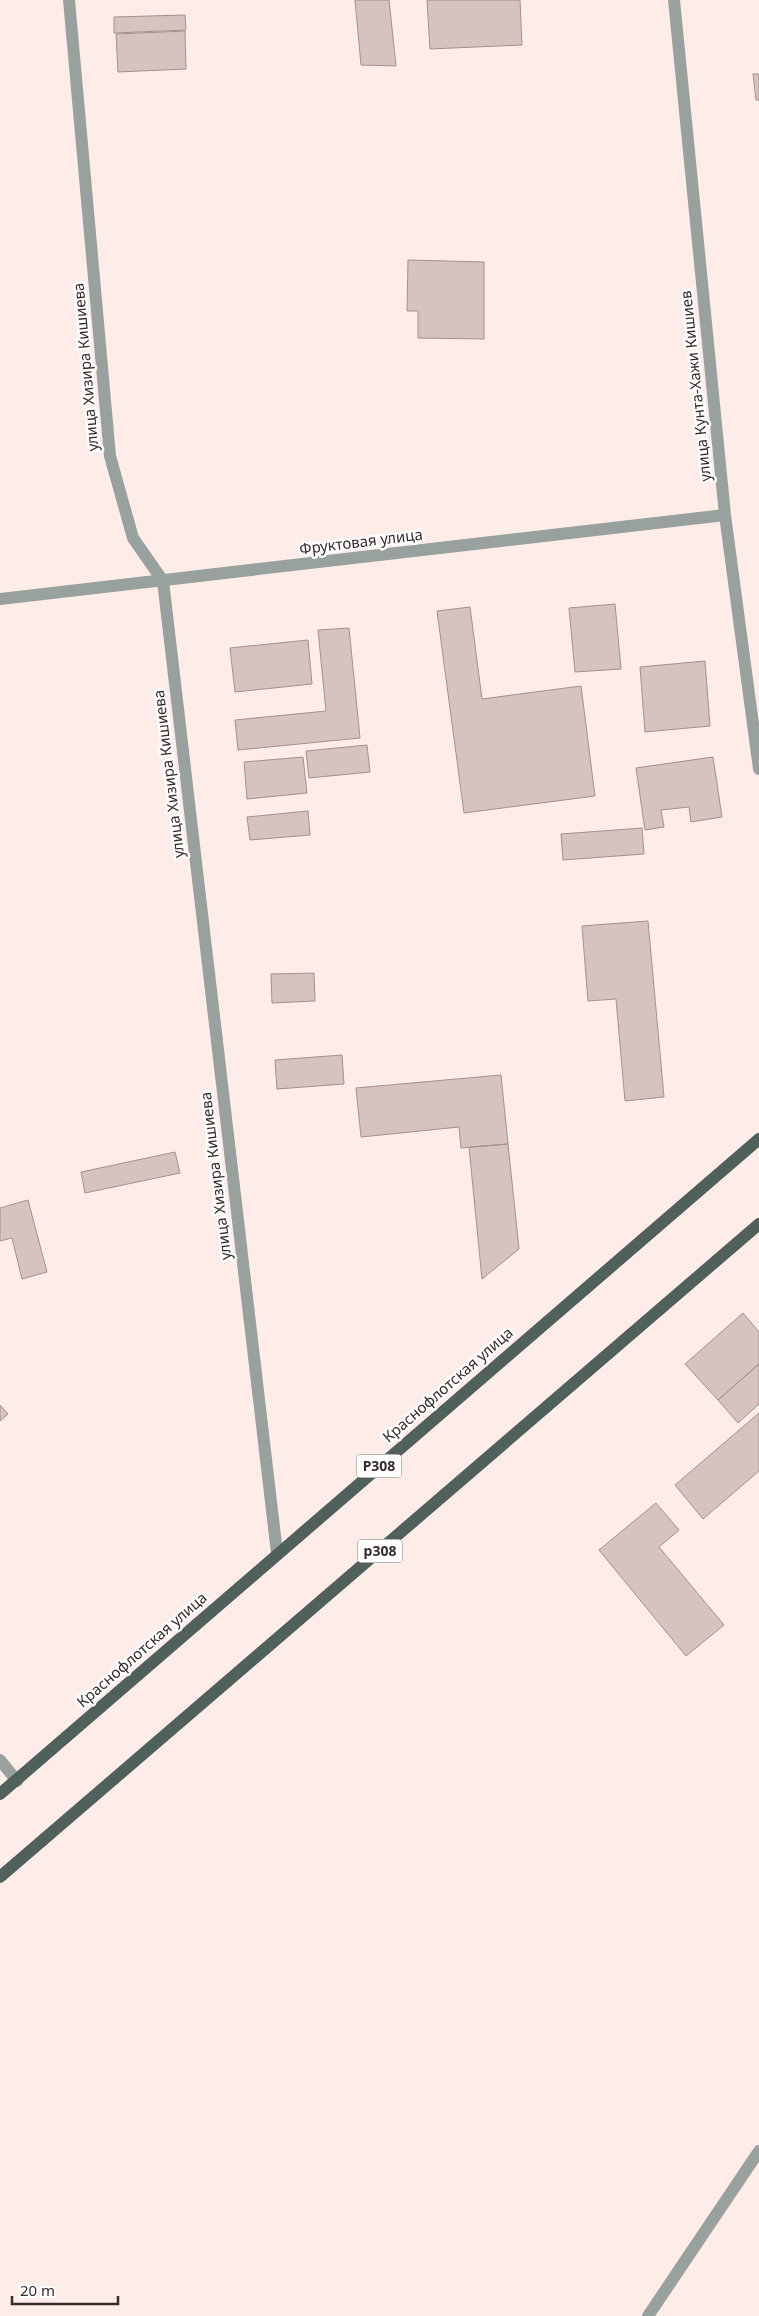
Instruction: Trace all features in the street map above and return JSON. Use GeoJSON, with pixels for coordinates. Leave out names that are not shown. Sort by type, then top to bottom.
{"type":"FeatureCollection","features":[{"type":"Feature","properties":{"kind":"main road","name":"Краснофлотская улица"},"geometry":{"type":"LineString","coordinates":[[0,1794],[759,1139]]}},
{"type":"Feature","properties":{"kind":"main road","name":"p308"},"geometry":{"type":"LineString","coordinates":[[0,1877],[759,1224]]}},
{"type":"Feature","properties":{"kind":"street","name":"улица Хизира Кишиева"},"geometry":{"type":"LineString","coordinates":[[69,0],[110,456],[133,538],[163,581],[277,1553]]}},
{"type":"Feature","properties":{"kind":"street","name":"улица Кунта-Хажи Кишиев"},"geometry":{"type":"LineString","coordinates":[[674,0],[726,515],[759,769]]}},
{"type":"Feature","properties":{"kind":"street","name":"Фруктовая улица"},"geometry":{"type":"LineString","coordinates":[[0,599],[726,515]]}},
{"type":"Feature","properties":{"kind":"street"},"geometry":{"type":"LineString","coordinates":[[0,1760],[17,1781]]}},
{"type":"Feature","properties":{"kind":"street"},"geometry":{"type":"LineString","coordinates":[[648,2316],[759,2151]]}},
{"type":"Feature","properties":{"kind":"building"},"geometry":{"type":"Polygon","coordinates":[[[355,0],[389,0],[396,66],[361,65],[355,0]]]}},
{"type":"Feature","properties":{"kind":"building"},"geometry":{"type":"Polygon","coordinates":[[[427,0],[520,0],[522,45],[430,49],[427,0]]]}},
{"type":"Feature","properties":{"kind":"building"},"geometry":{"type":"Polygon","coordinates":[[[185,15],[186,30],[114,33],[114,17],[185,15]]]}},
{"type":"Feature","properties":{"kind":"building"},"geometry":{"type":"Polygon","coordinates":[[[185,31],[186,69],[118,72],[116,34],[185,31]]]}},
{"type":"Feature","properties":{"kind":"building"},"geometry":{"type":"Polygon","coordinates":[[[753,74],[759,74],[759,100],[756,100],[753,74]]]}},
{"type":"Feature","properties":{"kind":"building"},"geometry":{"type":"Polygon","coordinates":[[[408,260],[484,262],[484,339],[418,338],[418,311],[407,311],[408,260]]]}},
{"type":"Feature","properties":{"kind":"building"},"geometry":{"type":"Polygon","coordinates":[[[615,604],[621,669],[575,672],[569,608],[615,604]]]}},
{"type":"Feature","properties":{"kind":"building"},"geometry":{"type":"Polygon","coordinates":[[[470,607],[482,699],[581,686],[595,796],[464,813],[437,611],[470,607]]]}},
{"type":"Feature","properties":{"kind":"building"},"geometry":{"type":"Polygon","coordinates":[[[349,628],[360,738],[238,750],[235,720],[326,711],[318,630],[349,628]]]}},
{"type":"Feature","properties":{"kind":"building"},"geometry":{"type":"Polygon","coordinates":[[[308,640],[312,684],[235,692],[230,648],[308,640]]]}},
{"type":"Feature","properties":{"kind":"building"},"geometry":{"type":"Polygon","coordinates":[[[705,661],[710,726],[645,732],[640,667],[705,661]]]}},
{"type":"Feature","properties":{"kind":"building"},"geometry":{"type":"Polygon","coordinates":[[[367,745],[370,772],[309,778],[306,751],[367,745]]]}},
{"type":"Feature","properties":{"kind":"building"},"geometry":{"type":"Polygon","coordinates":[[[303,757],[307,793],[247,799],[244,762],[303,757]]]}},
{"type":"Feature","properties":{"kind":"building"},"geometry":{"type":"Polygon","coordinates":[[[713,757],[722,817],[691,822],[689,807],[661,810],[664,827],[645,830],[636,768],[713,757]]]}},
{"type":"Feature","properties":{"kind":"building"},"geometry":{"type":"Polygon","coordinates":[[[308,811],[310,835],[250,840],[247,817],[308,811]]]}},
{"type":"Feature","properties":{"kind":"building"},"geometry":{"type":"Polygon","coordinates":[[[642,828],[644,854],[563,860],[561,834],[642,828]]]}},
{"type":"Feature","properties":{"kind":"building"},"geometry":{"type":"Polygon","coordinates":[[[648,921],[664,1097],[625,1101],[616,999],[588,1001],[582,926],[648,921]]]}},
{"type":"Feature","properties":{"kind":"building"},"geometry":{"type":"Polygon","coordinates":[[[314,973],[315,1001],[272,1003],[271,974],[314,973]]]}},
{"type":"Feature","properties":{"kind":"building"},"geometry":{"type":"Polygon","coordinates":[[[342,1055],[344,1084],[277,1089],[275,1060],[342,1055]]]}},
{"type":"Feature","properties":{"kind":"building"},"geometry":{"type":"Polygon","coordinates":[[[501,1075],[508,1144],[461,1148],[459,1127],[361,1137],[356,1088],[501,1075]]]}},
{"type":"Feature","properties":{"kind":"building"},"geometry":{"type":"Polygon","coordinates":[[[508,1144],[519,1249],[482,1279],[469,1147],[508,1144]]]}},
{"type":"Feature","properties":{"kind":"building"},"geometry":{"type":"Polygon","coordinates":[[[175,1152],[180,1173],[85,1193],[81,1172],[175,1152]]]}},
{"type":"Feature","properties":{"kind":"building"},"geometry":{"type":"Polygon","coordinates":[[[28,1200],[47,1272],[22,1279],[12,1238],[0,1241],[0,1208],[28,1200]]]}},
{"type":"Feature","properties":{"kind":"building"},"geometry":{"type":"Polygon","coordinates":[[[743,1313],[759,1332],[759,1364],[718,1400],[685,1364],[743,1313]]]}},
{"type":"Feature","properties":{"kind":"building"},"geometry":{"type":"Polygon","coordinates":[[[759,1364],[759,1404],[738,1423],[718,1400],[759,1364]]]}},
{"type":"Feature","properties":{"kind":"building"},"geometry":{"type":"Polygon","coordinates":[[[0,1405],[8,1414],[0,1421],[0,1405]]]}},
{"type":"Feature","properties":{"kind":"building"},"geometry":{"type":"Polygon","coordinates":[[[759,1413],[759,1471],[703,1519],[675,1485],[759,1413]]]}},
{"type":"Feature","properties":{"kind":"building"},"geometry":{"type":"Polygon","coordinates":[[[656,1503],[679,1530],[659,1547],[724,1625],[686,1656],[599,1550],[656,1503]]]}}]}
